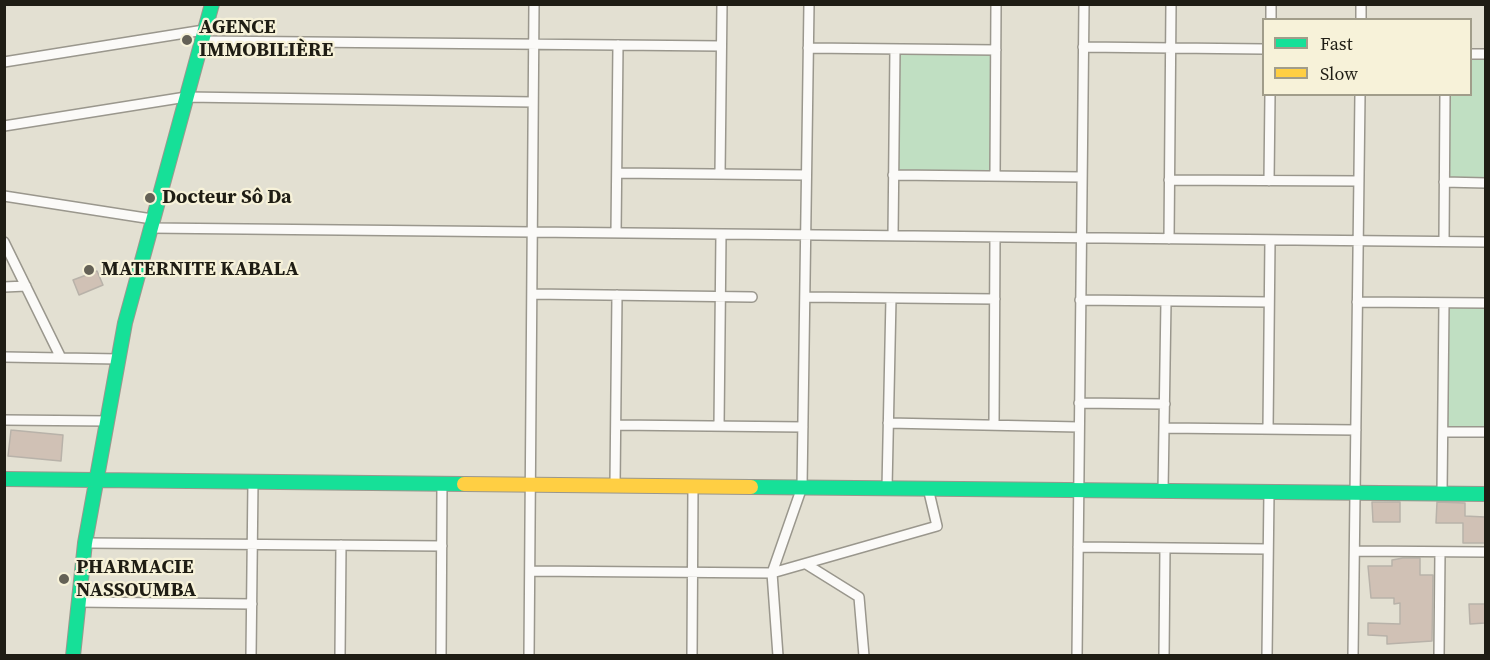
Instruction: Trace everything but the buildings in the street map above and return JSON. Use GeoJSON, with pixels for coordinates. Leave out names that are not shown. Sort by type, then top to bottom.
{"type":"FeatureCollection","features":[{"type":"Feature","properties":{"kind":"street"},"geometry":{"type":"LineString","coordinates":[[72,654],[85,543],[125,323],[212,4]]}},
{"type":"Feature","properties":{"kind":"street"},"geometry":{"type":"LineString","coordinates":[[529,656],[534,4]]}},
{"type":"Feature","properties":{"kind":"street"},"geometry":{"type":"LineString","coordinates":[[720,174],[722,4]]}},
{"type":"Feature","properties":{"kind":"street"},"geometry":{"type":"LineString","coordinates":[[778,656],[772,573],[802,487],[809,4]]}},
{"type":"Feature","properties":{"kind":"street"},"geometry":{"type":"LineString","coordinates":[[995,176],[996,4]]}},
{"type":"Feature","properties":{"kind":"street"},"geometry":{"type":"LineString","coordinates":[[1077,656],[1084,4]]}},
{"type":"Feature","properties":{"kind":"street"},"geometry":{"type":"LineString","coordinates":[[1169,239],[1171,4]]}},
{"type":"Feature","properties":{"kind":"street"},"geometry":{"type":"LineString","coordinates":[[4,62],[203,35],[534,44],[721,46]]}},
{"type":"Feature","properties":{"kind":"street"},"geometry":{"type":"LineString","coordinates":[[616,233],[618,45]]}},
{"type":"Feature","properties":{"kind":"street"},"geometry":{"type":"LineString","coordinates":[[1083,47],[1262,49]]}},
{"type":"Feature","properties":{"kind":"street"},"geometry":{"type":"LineString","coordinates":[[808,48],[996,50]]}},
{"type":"Feature","properties":{"kind":"street"},"geometry":{"type":"LineString","coordinates":[[892,236],[895,49]]}},
{"type":"Feature","properties":{"kind":"street"},"geometry":{"type":"LineString","coordinates":[[1269,181],[1270,96]]}},
{"type":"Feature","properties":{"kind":"street"},"geometry":{"type":"LineString","coordinates":[[1353,656],[1360,96]]}},
{"type":"Feature","properties":{"kind":"street"},"geometry":{"type":"LineString","coordinates":[[1444,242],[1445,96]]}},
{"type":"Feature","properties":{"kind":"street"},"geometry":{"type":"LineString","coordinates":[[4,126],[186,97],[533,102]]}},
{"type":"Feature","properties":{"kind":"street"},"geometry":{"type":"LineString","coordinates":[[617,173],[806,175]]}},
{"type":"Feature","properties":{"kind":"street"},"geometry":{"type":"LineString","coordinates":[[893,175],[1082,177]]}},
{"type":"Feature","properties":{"kind":"street"},"geometry":{"type":"LineString","coordinates":[[1169,180],[1359,182]]}},
{"type":"Feature","properties":{"kind":"street"},"geometry":{"type":"LineString","coordinates":[[1444,182],[1485,183]]}},
{"type":"Feature","properties":{"kind":"street"},"geometry":{"type":"LineString","coordinates":[[4,196],[151,224],[532,232],[1485,242]]}},
{"type":"Feature","properties":{"kind":"street"},"geometry":{"type":"LineString","coordinates":[[719,426],[721,234]]}},
{"type":"Feature","properties":{"kind":"street"},"geometry":{"type":"LineString","coordinates":[[993,425],[995,237]]}},
{"type":"Feature","properties":{"kind":"street"},"geometry":{"type":"LineString","coordinates":[[1268,429],[1270,240]]}},
{"type":"Feature","properties":{"kind":"street"},"geometry":{"type":"LineString","coordinates":[[4,242],[61,358]]}},
{"type":"Feature","properties":{"kind":"street"},"geometry":{"type":"LineString","coordinates":[[4,287],[26,286]]}},
{"type":"Feature","properties":{"kind":"street"},"geometry":{"type":"LineString","coordinates":[[532,294],[752,297]]}},
{"type":"Feature","properties":{"kind":"street"},"geometry":{"type":"LineString","coordinates":[[615,485],[617,295]]}},
{"type":"Feature","properties":{"kind":"street"},"geometry":{"type":"LineString","coordinates":[[805,297],[995,299]]}},
{"type":"Feature","properties":{"kind":"street"},"geometry":{"type":"LineString","coordinates":[[887,488],[891,298]]}},
{"type":"Feature","properties":{"kind":"street"},"geometry":{"type":"LineString","coordinates":[[1080,300],[1269,302]]}},
{"type":"Feature","properties":{"kind":"street"},"geometry":{"type":"LineString","coordinates":[[1163,491],[1166,301]]}},
{"type":"Feature","properties":{"kind":"street"},"geometry":{"type":"LineString","coordinates":[[1357,302],[1485,303]]}},
{"type":"Feature","properties":{"kind":"street"},"geometry":{"type":"LineString","coordinates":[[1442,494],[1444,303]]}},
{"type":"Feature","properties":{"kind":"street"},"geometry":{"type":"LineString","coordinates":[[4,357],[119,359]]}},
{"type":"Feature","properties":{"kind":"street"},"geometry":{"type":"LineString","coordinates":[[1079,403],[1164,404]]}},
{"type":"Feature","properties":{"kind":"street"},"geometry":{"type":"LineString","coordinates":[[4,420],[108,421]]}},
{"type":"Feature","properties":{"kind":"street"},"geometry":{"type":"LineString","coordinates":[[888,423],[1079,427]]}},
{"type":"Feature","properties":{"kind":"street"},"geometry":{"type":"LineString","coordinates":[[616,425],[803,427]]}},
{"type":"Feature","properties":{"kind":"street"},"geometry":{"type":"LineString","coordinates":[[1164,428],[1356,430]]}},
{"type":"Feature","properties":{"kind":"street"},"geometry":{"type":"LineString","coordinates":[[1443,432],[1485,432]]}},
{"type":"Feature","properties":{"kind":"street"},"geometry":{"type":"LineString","coordinates":[[4,479],[1485,494]]}},
{"type":"Feature","properties":{"kind":"street"},"geometry":{"type":"LineString","coordinates":[[251,656],[253,481]]}},
{"type":"Feature","properties":{"kind":"street"},"geometry":{"type":"LineString","coordinates":[[441,656],[442,483]]}},
{"type":"Feature","properties":{"kind":"street"},"geometry":{"type":"LineString","coordinates":[[692,656],[693,486]]}},
{"type":"Feature","properties":{"kind":"street"},"geometry":{"type":"LineString","coordinates":[[530,572],[772,573],[937,526],[928,488]]}},
{"type":"Feature","properties":{"kind":"street"},"geometry":{"type":"LineString","coordinates":[[1267,656],[1269,492]]}},
{"type":"Feature","properties":{"kind":"street"},"geometry":{"type":"LineString","coordinates":[[85,543],[442,546]]}},
{"type":"Feature","properties":{"kind":"street"},"geometry":{"type":"LineString","coordinates":[[340,656],[341,545]]}},
{"type":"Feature","properties":{"kind":"street"},"geometry":{"type":"LineString","coordinates":[[1078,547],[1268,549]]}},
{"type":"Feature","properties":{"kind":"street"},"geometry":{"type":"LineString","coordinates":[[1164,656],[1165,548]]}},
{"type":"Feature","properties":{"kind":"street"},"geometry":{"type":"LineString","coordinates":[[1354,551],[1485,552]]}},
{"type":"Feature","properties":{"kind":"street"},"geometry":{"type":"LineString","coordinates":[[1439,656],[1440,552]]}},
{"type":"Feature","properties":{"kind":"street"},"geometry":{"type":"LineString","coordinates":[[806,564],[859,597],[864,656]]}},
{"type":"Feature","properties":{"kind":"street"},"geometry":{"type":"LineString","coordinates":[[77,602],[252,604]]}},
{"type":"Feature","properties":{"kind":"green space"},"geometry":{"type":"Polygon","coordinates":[[[898,51],[992,52],[990,175],[897,174],[898,51]]]}},
{"type":"Feature","properties":{"kind":"green space"},"geometry":{"type":"Polygon","coordinates":[[[1472,56],[1485,56],[1485,179],[1448,179],[1449,96],[1472,96],[1472,56]]]}},
{"type":"Feature","properties":{"kind":"green space"},"geometry":{"type":"Polygon","coordinates":[[[1448,306],[1485,307],[1485,429],[1446,429],[1448,306]]]}},
{"type":"Feature","properties":{"kind":"traffic: fast"},"geometry":{"type":"LineString","coordinates":[[73,656],[85,543],[125,323],[212,4]]}},
{"type":"Feature","properties":{"kind":"traffic: fast"},"geometry":{"type":"LineString","coordinates":[[4,479],[464,484]]}},
{"type":"Feature","properties":{"kind":"traffic: fast"},"geometry":{"type":"LineString","coordinates":[[751,487],[1486,494]]}},
{"type":"Feature","properties":{"kind":"traffic: slow"},"geometry":{"type":"LineString","coordinates":[[464,484],[751,487]]}},
{"type":"Feature","properties":{"kind":"place","name":"AGENCE IMMOBILIÈRE"},"geometry":{"type":"Point","coordinates":[187,40]}},
{"type":"Feature","properties":{"kind":"place","name":"Docteur Sô Da"},"geometry":{"type":"Point","coordinates":[150,198]}},
{"type":"Feature","properties":{"kind":"place","name":"MATERNITE KABALA"},"geometry":{"type":"Point","coordinates":[89,270]}},
{"type":"Feature","properties":{"kind":"place","name":"PHARMACIE NASSOUMBA"},"geometry":{"type":"Point","coordinates":[64,579]}}]}
